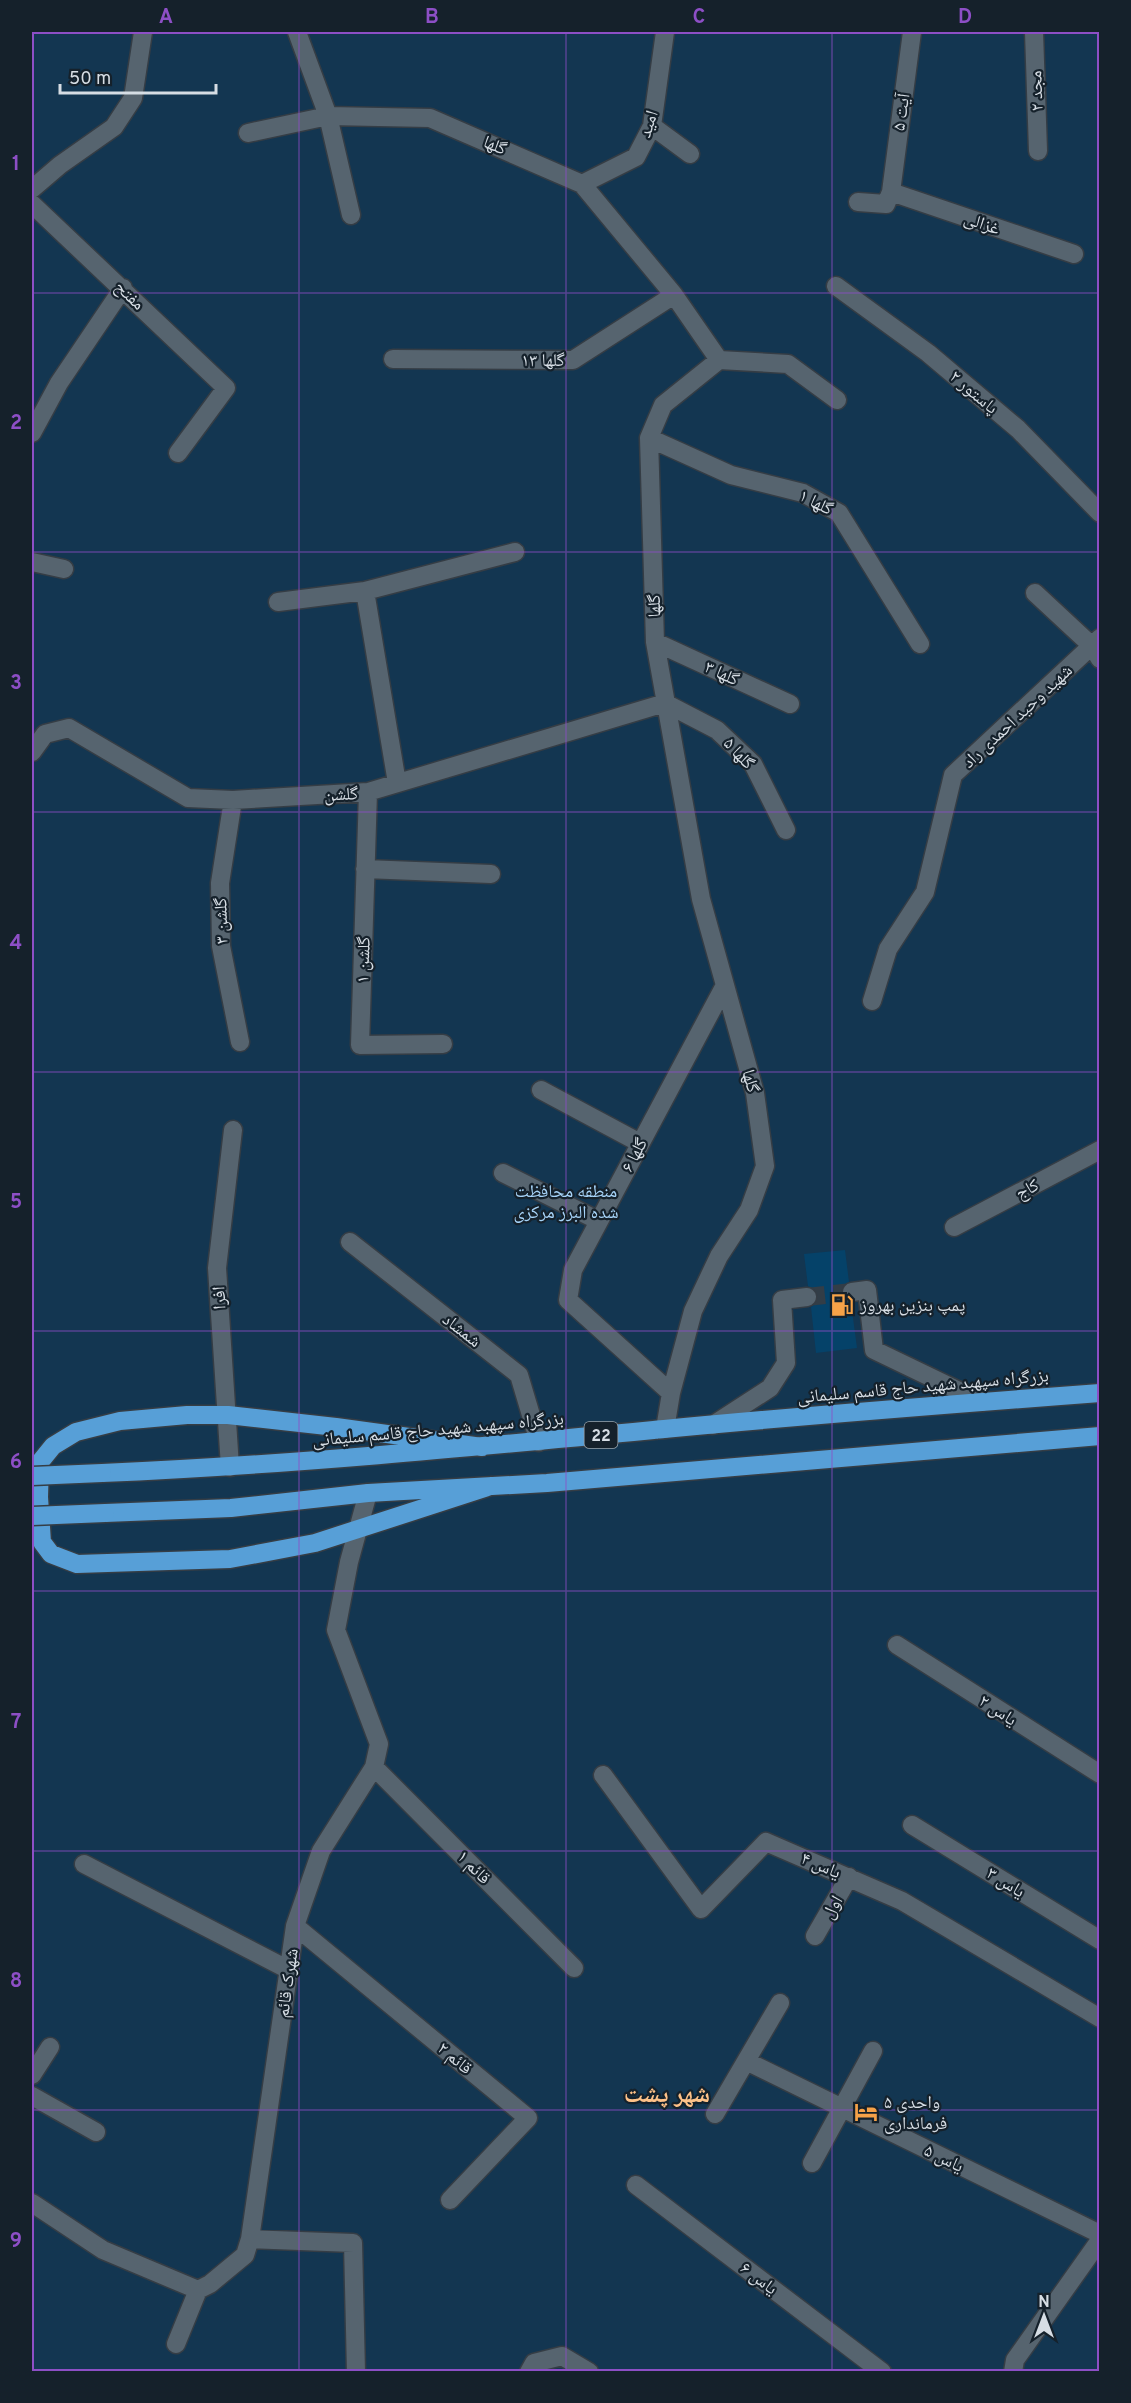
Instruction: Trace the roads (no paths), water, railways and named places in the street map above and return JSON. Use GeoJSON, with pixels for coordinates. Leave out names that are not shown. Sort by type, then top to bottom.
{"type":"FeatureCollection","features":[{"type":"Feature","properties":{"kind":"highway","name":"بزرگراه سپهبد شهید حاج قاسم سلیمانی"},"geometry":{"type":"LineString","coordinates":[[32,1476],[230,1467],[1100,1393]]}},
{"type":"Feature","properties":{"kind":"highway"},"geometry":{"type":"LineString","coordinates":[[482,1447],[228,1415],[187,1415],[120,1421],[76,1432],[53,1446],[40,1462],[39,1497],[42,1542],[51,1554],[77,1564],[230,1559],[315,1543],[358,1527],[491,1486]]}},
{"type":"Feature","properties":{"kind":"highway"},"geometry":{"type":"LineString","coordinates":[[32,1516],[231,1508],[368,1493],[491,1486],[1100,1436]]}},
{"type":"Feature","properties":{"kind":"street"},"geometry":{"type":"LineString","coordinates":[[32,189],[60,165],[114,127],[132,98],[143,32]]}},
{"type":"Feature","properties":{"kind":"street"},"geometry":{"type":"LineString","coordinates":[[297,32],[328,116],[351,215]]}},
{"type":"Feature","properties":{"kind":"street","name":"امید"},"geometry":{"type":"LineString","coordinates":[[582,184],[636,157],[652,126],[665,32]]}},
{"type":"Feature","properties":{"kind":"street","name":"آیت ۵"},"geometry":{"type":"LineString","coordinates":[[891,192],[912,32]]}},
{"type":"Feature","properties":{"kind":"street","name":"مجد ۲"},"geometry":{"type":"LineString","coordinates":[[1034,32],[1038,151]]}},
{"type":"Feature","properties":{"kind":"street","name":"گلها"},"geometry":{"type":"LineString","coordinates":[[248,133],[328,116],[430,118],[582,184],[674,295],[719,360],[663,405],[650,438],[655,642],[701,898],[755,1093],[765,1166],[749,1210],[719,1256],[693,1311],[671,1392],[665,1429]]}},
{"type":"Feature","properties":{"kind":"street"},"geometry":{"type":"LineString","coordinates":[[652,126],[690,154]]}},
{"type":"Feature","properties":{"kind":"street"},"geometry":{"type":"LineString","coordinates":[[858,202],[886,204],[891,192]]}},
{"type":"Feature","properties":{"kind":"street","name":"غزالی"},"geometry":{"type":"LineString","coordinates":[[891,192],[1074,254]]}},
{"type":"Feature","properties":{"kind":"street","name":"مفتح"},"geometry":{"type":"LineString","coordinates":[[32,204],[226,388],[178,453]]}},
{"type":"Feature","properties":{"kind":"street","name":"پاستور ۲"},"geometry":{"type":"LineString","coordinates":[[836,286],[928,353],[1018,429],[1100,513]]}},
{"type":"Feature","properties":{"kind":"street"},"geometry":{"type":"LineString","coordinates":[[32,434],[59,383],[123,288]]}},
{"type":"Feature","properties":{"kind":"street","name":"گلها ۱۳"},"geometry":{"type":"LineString","coordinates":[[393,359],[573,360],[674,295]]}},
{"type":"Feature","properties":{"kind":"street"},"geometry":{"type":"LineString","coordinates":[[719,360],[788,364],[837,400]]}},
{"type":"Feature","properties":{"kind":"street","name":"گلها ۱"},"geometry":{"type":"LineString","coordinates":[[650,438],[731,475],[803,493],[839,513],[920,644]]}},
{"type":"Feature","properties":{"kind":"street"},"geometry":{"type":"LineString","coordinates":[[278,602],[365,591],[515,552]]}},
{"type":"Feature","properties":{"kind":"street"},"geometry":{"type":"LineString","coordinates":[[32,562],[64,570]]}},
{"type":"Feature","properties":{"kind":"street"},"geometry":{"type":"LineString","coordinates":[[365,591],[398,783]]}},
{"type":"Feature","properties":{"kind":"street"},"geometry":{"type":"LineString","coordinates":[[1035,593],[1097,647]]}},
{"type":"Feature","properties":{"kind":"street","name":"گلها ۳"},"geometry":{"type":"LineString","coordinates":[[655,642],[790,704]]}},
{"type":"Feature","properties":{"kind":"street","name":"شهید وحید احمدی راد"},"geometry":{"type":"LineString","coordinates":[[872,1001],[888,949],[925,892],[953,775],[1097,647]]}},
{"type":"Feature","properties":{"kind":"street","name":"گلشن"},"geometry":{"type":"LineString","coordinates":[[32,752],[45,734],[69,728],[188,798],[233,800],[368,792],[665,703]]}},
{"type":"Feature","properties":{"kind":"street","name":"گلها ۵"},"geometry":{"type":"LineString","coordinates":[[665,703],[717,730],[753,764],[786,830]]}},
{"type":"Feature","properties":{"kind":"street","name":"گلشن ۱"},"geometry":{"type":"LineString","coordinates":[[368,792],[360,1045],[443,1044]]}},
{"type":"Feature","properties":{"kind":"street","name":"گلشن ۳"},"geometry":{"type":"LineString","coordinates":[[233,800],[220,883],[221,946],[240,1042]]}},
{"type":"Feature","properties":{"kind":"street"},"geometry":{"type":"LineString","coordinates":[[365,869],[490,874]]}},
{"type":"Feature","properties":{"kind":"street","name":"گلها ۶"},"geometry":{"type":"LineString","coordinates":[[671,1392],[568,1300],[573,1270],[724,987]]}},
{"type":"Feature","properties":{"kind":"street"},"geometry":{"type":"LineString","coordinates":[[541,1090],[640,1143]]}},
{"type":"Feature","properties":{"kind":"street","name":"افرا"},"geometry":{"type":"LineString","coordinates":[[230,1467],[217,1268],[233,1130]]}},
{"type":"Feature","properties":{"kind":"street","name":"کاج"},"geometry":{"type":"LineString","coordinates":[[954,1227],[1100,1150]]}},
{"type":"Feature","properties":{"kind":"street"},"geometry":{"type":"LineString","coordinates":[[502,1173],[599,1221]]}},
{"type":"Feature","properties":{"kind":"street","name":"شمشاد"},"geometry":{"type":"LineString","coordinates":[[350,1242],[519,1376],[539,1442]]}},
{"type":"Feature","properties":{"kind":"street"},"geometry":{"type":"LineString","coordinates":[[852,1292],[867,1290],[874,1350],[982,1402]]}},
{"type":"Feature","properties":{"kind":"street"},"geometry":{"type":"LineString","coordinates":[[713,1425],[770,1388],[786,1363],[782,1300],[807,1297]]}},
{"type":"Feature","properties":{"kind":"street","name":"شهرک قائم"},"geometry":{"type":"LineString","coordinates":[[198,2290],[210,2284],[246,2255],[295,1926],[321,1851],[374,1767],[379,1743],[336,1630],[349,1562],[368,1493]]}},
{"type":"Feature","properties":{"kind":"street","name":"یاس ۲"},"geometry":{"type":"LineString","coordinates":[[897,1645],[1100,1774]]}},
{"type":"Feature","properties":{"kind":"street","name":"قائم ۱"},"geometry":{"type":"LineString","coordinates":[[374,1767],[574,1968]]}},
{"type":"Feature","properties":{"kind":"street","name":"یاس ۴"},"geometry":{"type":"LineString","coordinates":[[603,1775],[701,1909],[766,1842],[902,1901],[1100,2018]]}},
{"type":"Feature","properties":{"kind":"street","name":"یاس ۳"},"geometry":{"type":"LineString","coordinates":[[912,1825],[1100,1940]]}},
{"type":"Feature","properties":{"kind":"street"},"geometry":{"type":"LineString","coordinates":[[84,1864],[289,1970]]}},
{"type":"Feature","properties":{"kind":"street","name":"اول"},"geometry":{"type":"LineString","coordinates":[[815,1936],[849,1877]]}},
{"type":"Feature","properties":{"kind":"street","name":"قائم ۲"},"geometry":{"type":"LineString","coordinates":[[295,1926],[528,2118],[450,2200]]}},
{"type":"Feature","properties":{"kind":"street"},"geometry":{"type":"LineString","coordinates":[[715,2114],[780,2003]]}},
{"type":"Feature","properties":{"kind":"street"},"geometry":{"type":"LineString","coordinates":[[32,2075],[50,2047]]}},
{"type":"Feature","properties":{"kind":"street"},"geometry":{"type":"LineString","coordinates":[[812,2163],[873,2051]]}},
{"type":"Feature","properties":{"kind":"street","name":"یاس ۵"},"geometry":{"type":"LineString","coordinates":[[746,2061],[1100,2234]]}},
{"type":"Feature","properties":{"kind":"street"},"geometry":{"type":"LineString","coordinates":[[32,2096],[96,2132]]}},
{"type":"Feature","properties":{"kind":"street","name":"یاس ۶"},"geometry":{"type":"LineString","coordinates":[[636,2185],[882,2372]]}},
{"type":"Feature","properties":{"kind":"street"},"geometry":{"type":"LineString","coordinates":[[32,2203],[103,2250],[198,2290],[176,2344]]}},
{"type":"Feature","properties":{"kind":"street"},"geometry":{"type":"LineString","coordinates":[[250,2238],[353,2243],[356,2372]]}},
{"type":"Feature","properties":{"kind":"street"},"geometry":{"type":"LineString","coordinates":[[1013,2372],[1015,2360],[1100,2240]]}},
{"type":"Feature","properties":{"kind":"street"},"geometry":{"type":"LineString","coordinates":[[529,2372],[534,2363],[562,2356],[589,2372]]}},
{"type":"Feature","properties":{"kind":"tunnel"},"geometry":{"type":"LineString","coordinates":[[807,1297],[852,1292]]}},
{"type":"Feature","properties":{"kind":"place","name":"پمپ بنزین بهروز"},"geometry":{"type":"Point","coordinates":[842,1305]}},
{"type":"Feature","properties":{"kind":"place","name":"۵ واحدی فرمانداری"},"geometry":{"type":"Point","coordinates":[866,2112]}},
{"type":"Feature","properties":{"kind":"district","name":"شهر پشت"},"geometry":{"type":"Point","coordinates":[667,2094]}},
{"type":"Feature","properties":{"kind":"park label","name":"منطقه محافظت شده البرز مرکزی"},"geometry":{"type":"Point","coordinates":[566,1201]}}]}
